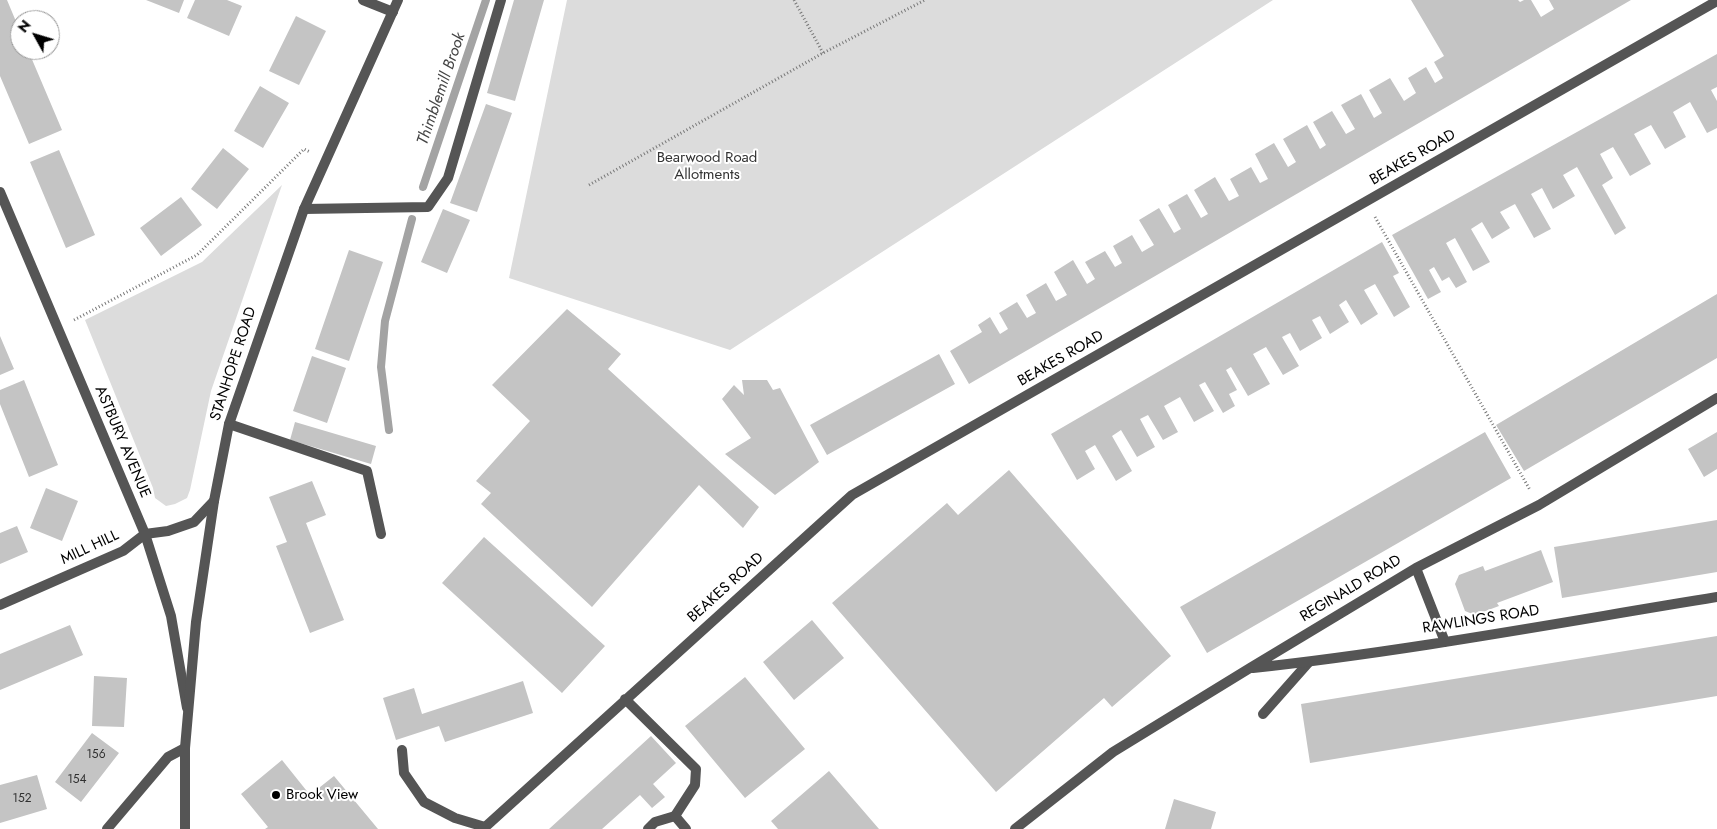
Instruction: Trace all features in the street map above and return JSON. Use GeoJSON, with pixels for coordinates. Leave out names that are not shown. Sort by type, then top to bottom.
{"type":"FeatureCollection","features":[{"type":"Feature","properties":{"kind":"street"},"geometry":{"type":"LineString","coordinates":[[363,0],[393,12]]}},
{"type":"Feature","properties":{"kind":"street","name":"STANHOPE ROAD"},"geometry":{"type":"LineString","coordinates":[[185,829],[185,748],[196,622],[214,501],[229,424],[304,208],[398,0]]}},
{"type":"Feature","properties":{"kind":"street"},"geometry":{"type":"LineString","coordinates":[[304,208],[428,207],[448,178],[501,0]]}},
{"type":"Feature","properties":{"kind":"street","name":"BEAKES ROAD"},"geometry":{"type":"LineString","coordinates":[[484,828],[852,495],[1717,1]]}},
{"type":"Feature","properties":{"kind":"street","name":"ASTBURY AVENUE"},"geometry":{"type":"LineString","coordinates":[[0,192],[145,534],[170,616],[188,714]]}},
{"type":"Feature","properties":{"kind":"street","name":"REGINALD ROAD"},"geometry":{"type":"LineString","coordinates":[[1015,829],[1113,752],[1416,568],[1538,505],[1717,398]]}},
{"type":"Feature","properties":{"kind":"street"},"geometry":{"type":"LineString","coordinates":[[229,424],[367,471],[381,534]]}},
{"type":"Feature","properties":{"kind":"street","name":"MILL HILL"},"geometry":{"type":"LineString","coordinates":[[0,605],[123,551],[145,534],[168,531],[194,522],[214,501]]}},
{"type":"Feature","properties":{"kind":"street"},"geometry":{"type":"LineString","coordinates":[[1416,568],[1445,642]]}},
{"type":"Feature","properties":{"kind":"street","name":"RAWLINGS ROAD"},"geometry":{"type":"LineString","coordinates":[[1250,668],[1309,662],[1445,642],[1717,597]]}},
{"type":"Feature","properties":{"kind":"street"},"geometry":{"type":"LineString","coordinates":[[1262,714],[1309,662]]}},
{"type":"Feature","properties":{"kind":"street"},"geometry":{"type":"LineString","coordinates":[[625,699],[696,769],[695,785],[675,816],[655,822],[648,829]]}},
{"type":"Feature","properties":{"kind":"street"},"geometry":{"type":"LineString","coordinates":[[106,829],[168,757],[185,748]]}},
{"type":"Feature","properties":{"kind":"street"},"geometry":{"type":"LineString","coordinates":[[402,750],[404,773],[424,802],[455,818],[484,828]]}},
{"type":"Feature","properties":{"kind":"street"},"geometry":{"type":"LineString","coordinates":[[675,816],[686,829]]}},
{"type":"Feature","properties":{"kind":"path"},"geometry":{"type":"LineString","coordinates":[[794,0],[822,53]]}},
{"type":"Feature","properties":{"kind":"path"},"geometry":{"type":"LineString","coordinates":[[589,185],[822,53],[925,0]]}},
{"type":"Feature","properties":{"kind":"path"},"geometry":{"type":"LineString","coordinates":[[73,321],[197,255],[304,149],[327,158]]}},
{"type":"Feature","properties":{"kind":"path"},"geometry":{"type":"LineString","coordinates":[[1366,202],[1538,505]]}},
{"type":"Feature","properties":{"kind":"green space","name":"Bearwood Road Allotments"},"geometry":{"type":"Polygon","coordinates":[[[567,0],[1273,0],[730,350],[509,278],[567,0]]]}},
{"type":"Feature","properties":{"kind":"green space"},"geometry":{"type":"Polygon","coordinates":[[[282,185],[211,391],[190,490],[187,498],[166,506],[155,498],[153,488],[85,320],[202,262],[282,185]]]}},
{"type":"Feature","properties":{"kind":"building"},"geometry":{"type":"Polygon","coordinates":[[[0,0],[7,0],[11,10],[10,60],[32,60],[62,130],[29,144],[0,76],[0,0]]]}},
{"type":"Feature","properties":{"kind":"building"},"geometry":{"type":"Polygon","coordinates":[[[146,0],[184,0],[179,13],[146,0]]]}},
{"type":"Feature","properties":{"kind":"building"},"geometry":{"type":"Polygon","coordinates":[[[195,0],[227,0],[242,6],[229,36],[187,18],[195,0]]]}},
{"type":"Feature","properties":{"kind":"building"},"geometry":{"type":"Polygon","coordinates":[[[514,0],[544,0],[515,101],[487,93],[514,0]]]}},
{"type":"Feature","properties":{"kind":"building"},"geometry":{"type":"Polygon","coordinates":[[[1411,0],[1518,0],[1520,2],[1531,0],[1541,17],[1554,9],[1549,0],[1631,0],[969,384],[950,351],[982,332],[978,325],[990,317],[1000,334],[1008,329],[999,313],[1017,302],[1027,318],[1036,313],[1026,295],[1046,283],[1056,301],[1067,295],[1054,272],[1073,260],[1087,284],[1095,279],[1085,262],[1105,251],[1115,267],[1122,263],[1113,246],[1132,235],[1142,252],[1154,245],[1139,220],[1159,208],[1174,233],[1181,229],[1168,205],[1187,194],[1201,218],[1208,214],[1194,190],[1215,177],[1229,201],[1239,196],[1230,179],[1251,167],[1260,183],[1268,179],[1255,154],[1274,143],[1288,167],[1296,162],[1283,139],[1307,125],[1320,149],[1326,145],[1313,122],[1332,111],[1346,134],[1355,129],[1341,105],[1361,94],[1374,118],[1382,113],[1369,90],[1390,78],[1404,101],[1416,93],[1408,78],[1426,67],[1435,83],[1443,78],[1434,62],[1444,56],[1411,0]]]}},
{"type":"Feature","properties":{"kind":"building"},"geometry":{"type":"Polygon","coordinates":[[[296,16],[326,31],[299,85],[269,71],[296,16]]]}},
{"type":"Feature","properties":{"kind":"building"},"geometry":{"type":"Polygon","coordinates":[[[1717,54],[1717,87],[1711,90],[1717,101],[1717,128],[1707,133],[1690,102],[1673,112],[1686,137],[1665,149],[1651,125],[1634,134],[1651,164],[1630,176],[1613,147],[1600,154],[1613,178],[1602,185],[1626,228],[1615,235],[1577,167],[1563,175],[1575,196],[1553,209],[1542,188],[1531,194],[1551,229],[1534,238],[1515,204],[1500,212],[1510,228],[1492,239],[1482,222],[1471,229],[1490,262],[1473,271],[1455,238],[1446,243],[1467,282],[1456,288],[1449,277],[1442,281],[1434,267],[1429,270],[1441,292],[1428,299],[1392,235],[1717,54]]]}},
{"type":"Feature","properties":{"kind":"building"},"geometry":{"type":"Polygon","coordinates":[[[260,86],[289,103],[263,148],[234,131],[260,86]]]}},
{"type":"Feature","properties":{"kind":"building"},"geometry":{"type":"Polygon","coordinates":[[[486,104],[512,113],[477,212],[450,203],[486,104]]]}},
{"type":"Feature","properties":{"kind":"building"},"geometry":{"type":"Polygon","coordinates":[[[223,148],[249,169],[217,209],[191,189],[223,148]]]}},
{"type":"Feature","properties":{"kind":"building"},"geometry":{"type":"Polygon","coordinates":[[[59,150],[95,235],[66,248],[30,162],[59,150]]]}},
{"type":"Feature","properties":{"kind":"building"},"geometry":{"type":"Polygon","coordinates":[[[181,197],[202,225],[161,256],[140,228],[181,197]]]}},
{"type":"Feature","properties":{"kind":"building"},"geometry":{"type":"Polygon","coordinates":[[[443,209],[470,220],[447,273],[421,262],[443,209]]]}},
{"type":"Feature","properties":{"kind":"building"},"geometry":{"type":"Polygon","coordinates":[[[1382,242],[1399,273],[1393,276],[1410,307],[1394,317],[1375,284],[1364,290],[1378,314],[1361,325],[1346,300],[1339,305],[1349,322],[1330,334],[1320,316],[1312,320],[1322,338],[1300,351],[1290,333],[1282,337],[1299,366],[1283,375],[1266,347],[1253,354],[1270,384],[1248,396],[1231,367],[1226,370],[1237,390],[1229,394],[1235,406],[1223,413],[1205,382],[1199,385],[1214,411],[1194,422],[1180,397],[1164,406],[1178,432],[1163,440],[1148,415],[1140,419],[1155,447],[1137,457],[1121,430],[1112,436],[1132,471],[1116,481],[1095,445],[1085,451],[1095,469],[1077,480],[1051,434],[1382,242]]]}},
{"type":"Feature","properties":{"kind":"building"},"geometry":{"type":"Polygon","coordinates":[[[349,250],[383,262],[349,361],[315,349],[349,250]]]}},
{"type":"Feature","properties":{"kind":"building"},"geometry":{"type":"Polygon","coordinates":[[[1717,294],[1717,358],[1524,471],[1496,425],[1717,294]]]}},
{"type":"Feature","properties":{"kind":"building"},"geometry":{"type":"Polygon","coordinates":[[[567,309],[621,354],[608,369],[759,507],[743,528],[699,485],[592,607],[481,504],[491,493],[476,481],[530,421],[492,385],[567,309]]]}},
{"type":"Feature","properties":{"kind":"building"},"geometry":{"type":"Polygon","coordinates":[[[0,336],[14,369],[0,375],[0,336]]]}},
{"type":"Feature","properties":{"kind":"building"},"geometry":{"type":"Polygon","coordinates":[[[939,354],[955,384],[827,455],[810,425],[939,354]]]}},
{"type":"Feature","properties":{"kind":"building"},"geometry":{"type":"Polygon","coordinates":[[[312,356],[346,368],[327,423],[293,411],[312,356]]]}},
{"type":"Feature","properties":{"kind":"building"},"geometry":{"type":"Polygon","coordinates":[[[24,380],[58,465],[29,477],[0,404],[0,390],[24,380]]]}},
{"type":"Feature","properties":{"kind":"building"},"geometry":{"type":"Polygon","coordinates":[[[742,380],[767,380],[773,390],[780,388],[819,462],[775,495],[725,454],[751,438],[722,399],[734,385],[744,395],[742,380]]]}},
{"type":"Feature","properties":{"kind":"building"},"geometry":{"type":"Polygon","coordinates":[[[295,422],[376,446],[371,464],[290,440],[295,422]]]}},
{"type":"Feature","properties":{"kind":"building"},"geometry":{"type":"Polygon","coordinates":[[[1485,432],[1511,478],[1207,653],[1180,607],[1485,432]]]}},
{"type":"Feature","properties":{"kind":"building"},"geometry":{"type":"Polygon","coordinates":[[[1717,432],[1717,469],[1704,477],[1688,449],[1717,432]]]}},
{"type":"Feature","properties":{"kind":"building"},"geometry":{"type":"Polygon","coordinates":[[[1009,470],[1171,656],[1112,707],[1104,698],[996,792],[832,603],[947,503],[958,515],[1009,470]]]}},
{"type":"Feature","properties":{"kind":"building"},"geometry":{"type":"Polygon","coordinates":[[[312,481],[326,515],[306,523],[344,620],[310,633],[276,546],[287,542],[269,497],[312,481]]]}},
{"type":"Feature","properties":{"kind":"building"},"geometry":{"type":"Polygon","coordinates":[[[46,488],[78,501],[62,541],[30,528],[46,488]]]}},
{"type":"Feature","properties":{"kind":"building"},"geometry":{"type":"Polygon","coordinates":[[[1717,520],[1717,572],[1562,598],[1554,547],[1717,520]]]}},
{"type":"Feature","properties":{"kind":"building"},"geometry":{"type":"Polygon","coordinates":[[[17,526],[28,552],[0,564],[0,533],[17,526]]]}},
{"type":"Feature","properties":{"kind":"building"},"geometry":{"type":"Polygon","coordinates":[[[484,537],[605,646],[562,693],[442,583],[484,537]]]}},
{"type":"Feature","properties":{"kind":"building"},"geometry":{"type":"Polygon","coordinates":[[[1541,550],[1553,582],[1497,603],[1499,606],[1475,615],[1465,611],[1455,584],[1459,575],[1483,566],[1485,571],[1541,550]]]}},
{"type":"Feature","properties":{"kind":"building"},"geometry":{"type":"Polygon","coordinates":[[[812,620],[844,658],[794,700],[763,662],[812,620]]]}},
{"type":"Feature","properties":{"kind":"building"},"geometry":{"type":"Polygon","coordinates":[[[70,625],[83,655],[0,690],[0,654],[70,625]]]}},
{"type":"Feature","properties":{"kind":"building"},"geometry":{"type":"Polygon","coordinates":[[[1717,636],[1717,696],[1310,763],[1301,704],[1717,636]]]}},
{"type":"Feature","properties":{"kind":"building"},"geometry":{"type":"Polygon","coordinates":[[[94,676],[127,678],[124,727],[92,726],[94,676]]]}},
{"type":"Feature","properties":{"kind":"building"},"geometry":{"type":"Polygon","coordinates":[[[745,677],[805,749],[745,798],[685,726],[745,677]]]}},
{"type":"Feature","properties":{"kind":"building"},"geometry":{"type":"Polygon","coordinates":[[[523,681],[533,713],[445,742],[439,726],[396,740],[383,698],[414,688],[422,714],[523,681]]]}},
{"type":"Feature","properties":{"kind":"building"},"geometry":{"type":"Polygon","coordinates":[[[92,733],[119,753],[81,802],[55,782],[92,733]]]}},
{"type":"Feature","properties":{"kind":"building"},"geometry":{"type":"Polygon","coordinates":[[[651,736],[676,763],[653,784],[665,797],[652,808],[640,795],[602,829],[549,829],[651,736]]]}},
{"type":"Feature","properties":{"kind":"building","name":"Brook View"},"geometry":{"type":"Polygon","coordinates":[[[282,760],[310,795],[334,776],[378,829],[265,829],[268,827],[241,794],[282,760]]]}},
{"type":"Feature","properties":{"kind":"building"},"geometry":{"type":"Polygon","coordinates":[[[829,771],[879,829],[778,829],[771,821],[829,771]]]}},
{"type":"Feature","properties":{"kind":"building"},"geometry":{"type":"Polygon","coordinates":[[[37,775],[47,809],[0,823],[0,785],[37,775]]]}},
{"type":"Feature","properties":{"kind":"building"},"geometry":{"type":"Polygon","coordinates":[[[1174,799],[1216,812],[1211,829],[1165,829],[1174,799]]]}},
{"type":"Feature","properties":{"kind":"waterway","name":"Thimblemill Brook"},"geometry":{"type":"LineString","coordinates":[[423,187],[486,0]]}},
{"type":"Feature","properties":{"kind":"waterway","name":"Thimblemill Brook"},"geometry":{"type":"LineString","coordinates":[[389,430],[381,367],[385,321],[412,219]]}},
{"type":"Feature","properties":{"kind":"place","name":"Brook View"},"geometry":{"type":"Point","coordinates":[276,795]}}]}
